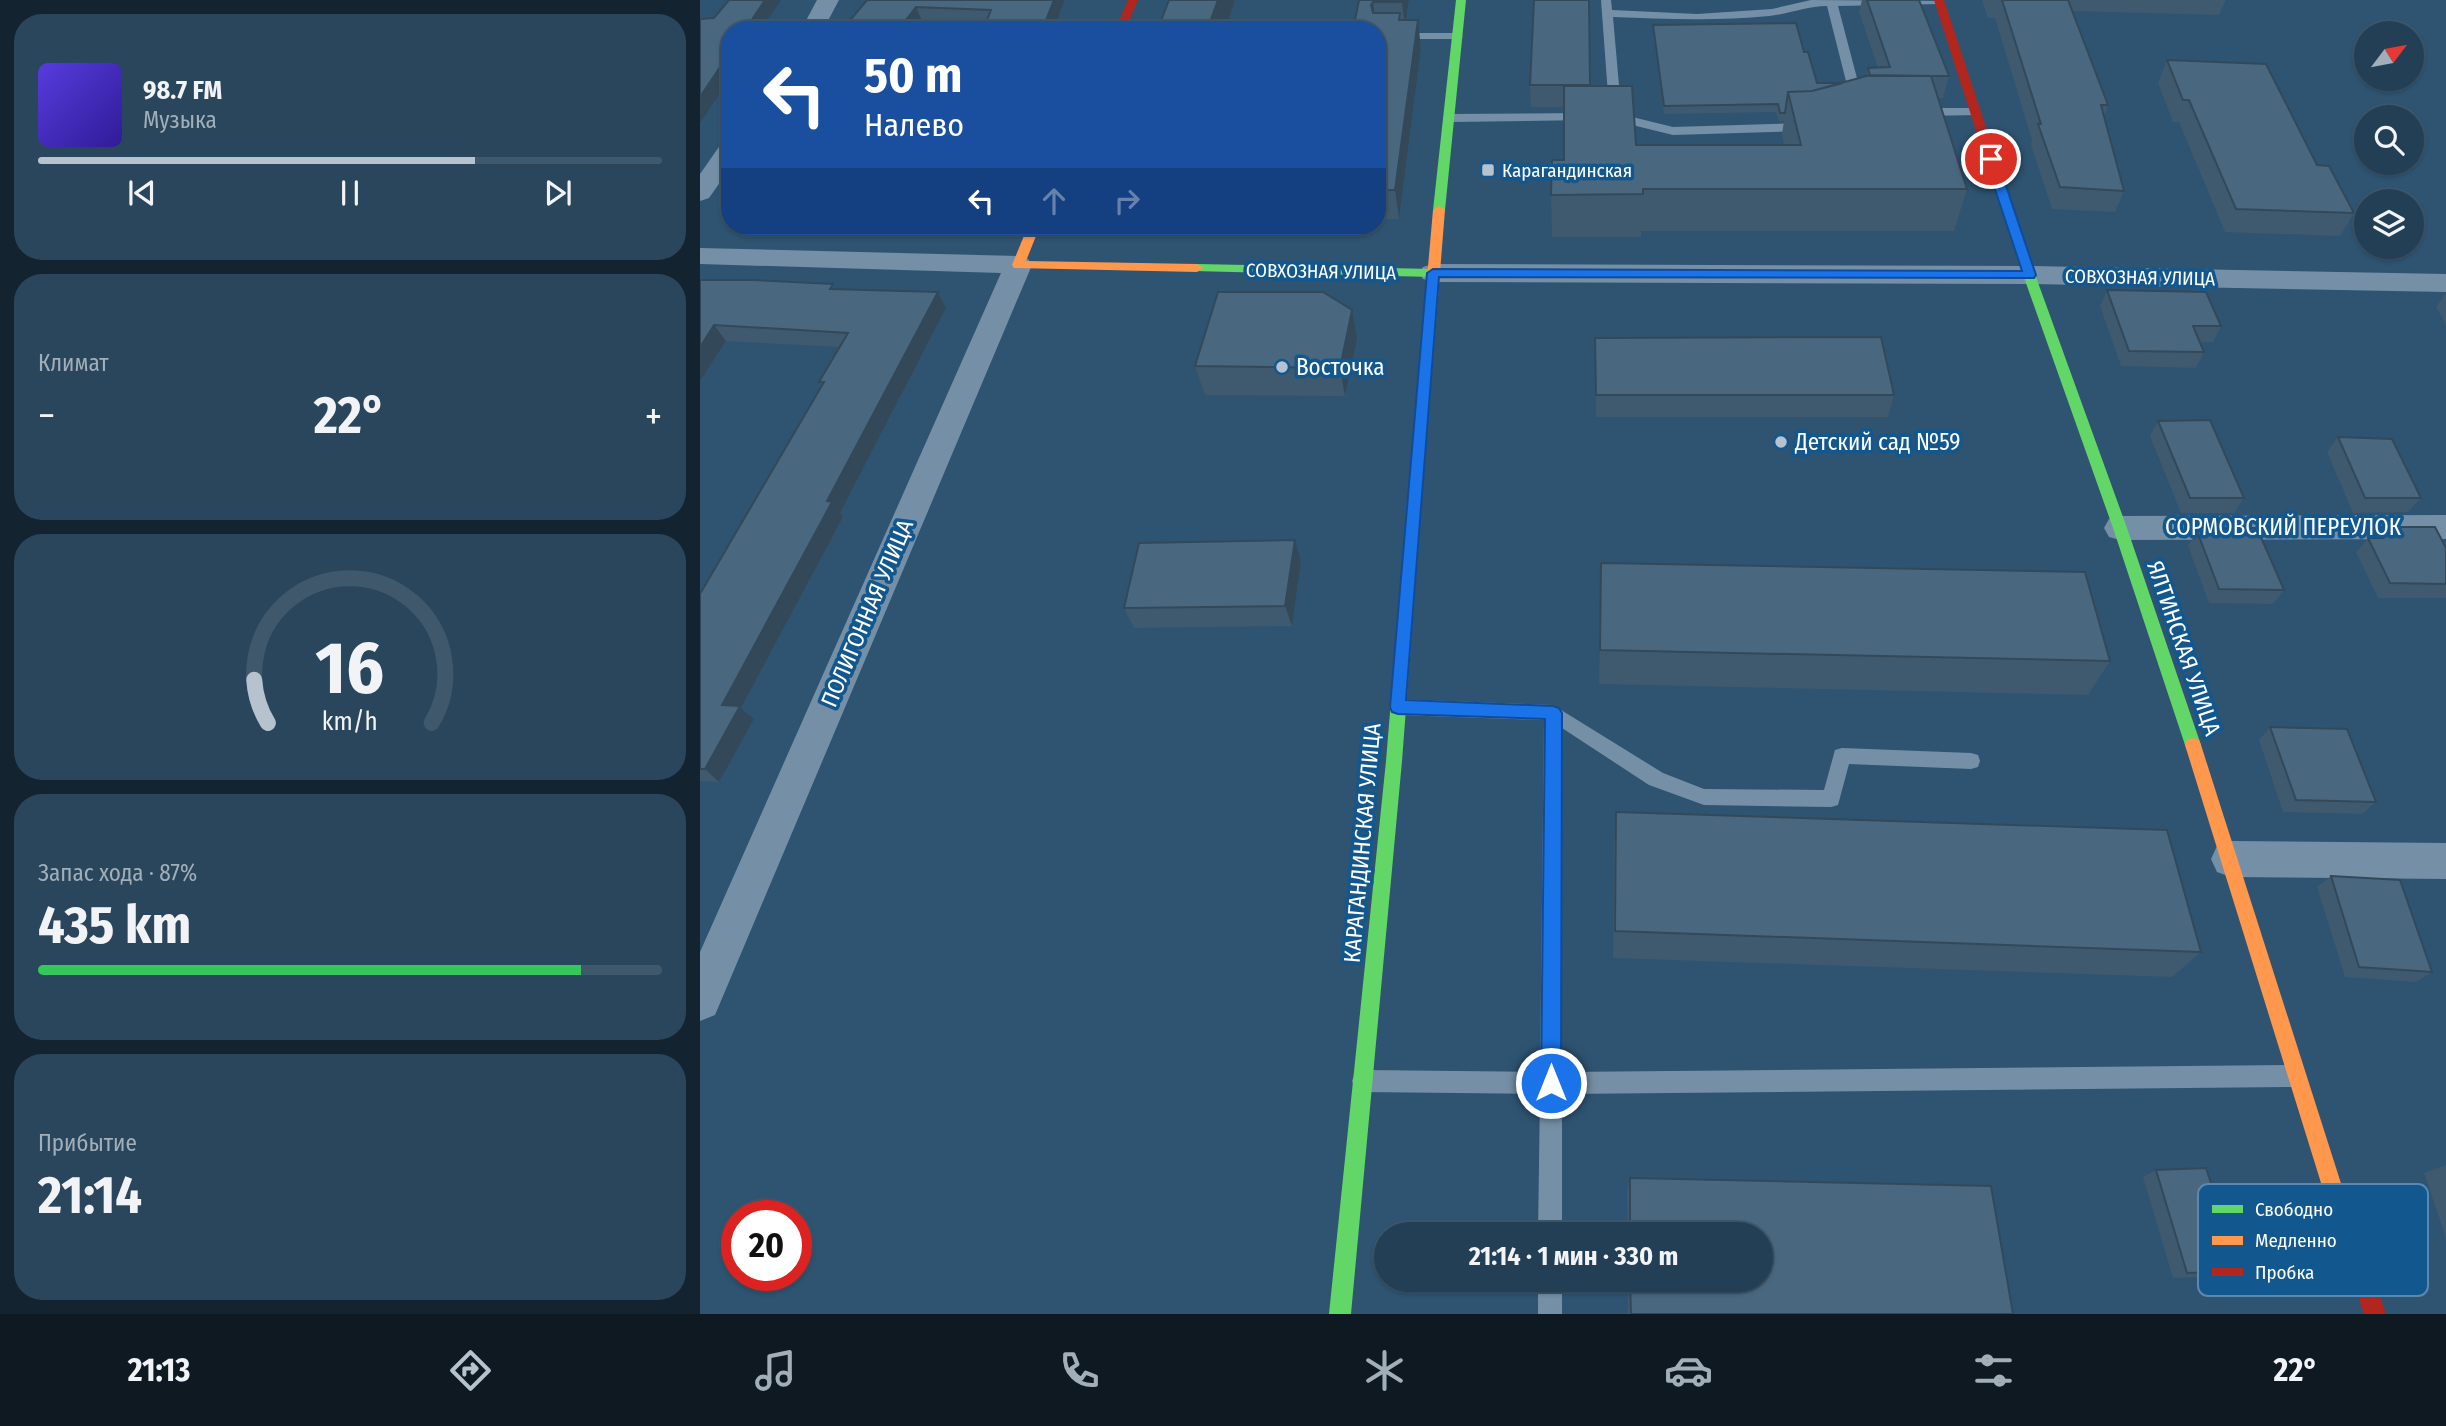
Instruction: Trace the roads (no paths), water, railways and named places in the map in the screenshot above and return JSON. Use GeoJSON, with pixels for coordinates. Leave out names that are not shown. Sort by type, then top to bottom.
{"type":"FeatureCollection","features":[{"type":"Feature","properties":{"kind":"main road"},"geometry":{"type":"LineString","coordinates":[[1124,21],[1133,0]]}},
{"type":"Feature","properties":{"kind":"main road","name":"КАРАГАНДИНСКАЯ УЛИЦА"},"geometry":{"type":"LineString","coordinates":[[1340,1314],[1398,707],[1433,273],[1461,0]]}},
{"type":"Feature","properties":{"kind":"main road","name":"ЯЛТИНСКАЯ УЛИЦА"},"geometry":{"type":"LineString","coordinates":[[1939,1],[2029,275],[2120,528],[2231,859],[2295,1076],[2331,1184]]}},
{"type":"Feature","properties":{"kind":"main road","name":"ПОЛИГОННАЯ УЛИЦА"},"geometry":{"type":"LineString","coordinates":[[1018,265],[1030,235]]}},
{"type":"Feature","properties":{"kind":"main road","name":"СОВХОЗНАЯ УЛИЦА"},"geometry":{"type":"LineString","coordinates":[[1018,265],[1433,273]]}},
{"type":"Feature","properties":{"kind":"main road","name":"ЯЛТИНСКАЯ УЛИЦА"},"geometry":{"type":"LineString","coordinates":[[2369,1296],[2375,1314]]}},
{"type":"Feature","properties":{"kind":"street"},"geometry":{"type":"LineString","coordinates":[[816,21],[828,0]]}},
{"type":"Feature","properties":{"kind":"street"},"geometry":{"type":"LineString","coordinates":[[700,193],[721,162]]}},
{"type":"Feature","properties":{"kind":"street","name":"СОВХОЗНАЯ УЛИЦА"},"geometry":{"type":"LineString","coordinates":[[700,256],[1018,265]]}},
{"type":"Feature","properties":{"kind":"street","name":"ПОЛИГОННАЯ УЛИЦА"},"geometry":{"type":"LineString","coordinates":[[700,999],[1018,265]]}},
{"type":"Feature","properties":{"kind":"street","name":"СОВХОЗНАЯ УЛИЦА"},"geometry":{"type":"LineString","coordinates":[[1433,273],[2029,275],[2446,283]]}},
{"type":"Feature","properties":{"kind":"street","name":"СОРМОВСКИЙ ПЕРЕУЛОК"},"geometry":{"type":"LineString","coordinates":[[2120,528],[2446,527]]}},
{"type":"Feature","properties":{"kind":"street"},"geometry":{"type":"LineString","coordinates":[[2231,859],[2446,861]]}},
{"type":"Feature","properties":{"kind":"lane"},"geometry":{"type":"LineString","coordinates":[[1831,1],[1860,111],[1849,114]]}},
{"type":"Feature","properties":{"kind":"lane"},"geometry":{"type":"LineString","coordinates":[[1616,117],[1606,6],[1697,17],[1772,12],[1831,1],[1939,1]]}},
{"type":"Feature","properties":{"kind":"lane"},"geometry":{"type":"LineString","coordinates":[[1386,36],[1457,36]]}},
{"type":"Feature","properties":{"kind":"lane"},"geometry":{"type":"LineString","coordinates":[[1912,112],[1976,113]]}},
{"type":"Feature","properties":{"kind":"lane"},"geometry":{"type":"LineString","coordinates":[[1449,118],[1616,117],[1673,131],[1804,127],[1815,124]]}},
{"type":"Feature","properties":{"kind":"lane"},"geometry":{"type":"LineString","coordinates":[[1398,707],[1553,713],[1656,779],[1704,797],[1831,799],[1842,756],[1970,761]]}},
{"type":"Feature","properties":{"kind":"lane"},"geometry":{"type":"LineString","coordinates":[[1550,1222],[1553,713]]}},
{"type":"Feature","properties":{"kind":"lane"},"geometry":{"type":"LineString","coordinates":[[1363,1081],[1551,1083],[2295,1076]]}},
{"type":"Feature","properties":{"kind":"lane"},"geometry":{"type":"LineString","coordinates":[[1550,1292],[1550,1314]]}},
{"type":"Feature","properties":{"kind":"place","name":"Карагандинская"},"geometry":{"type":"Point","coordinates":[1488,170]}},
{"type":"Feature","properties":{"kind":"place","name":"Восточка"},"geometry":{"type":"Point","coordinates":[1282,367]}},
{"type":"Feature","properties":{"kind":"place","name":"Детский сад №59"},"geometry":{"type":"Point","coordinates":[1781,442]}}]}
